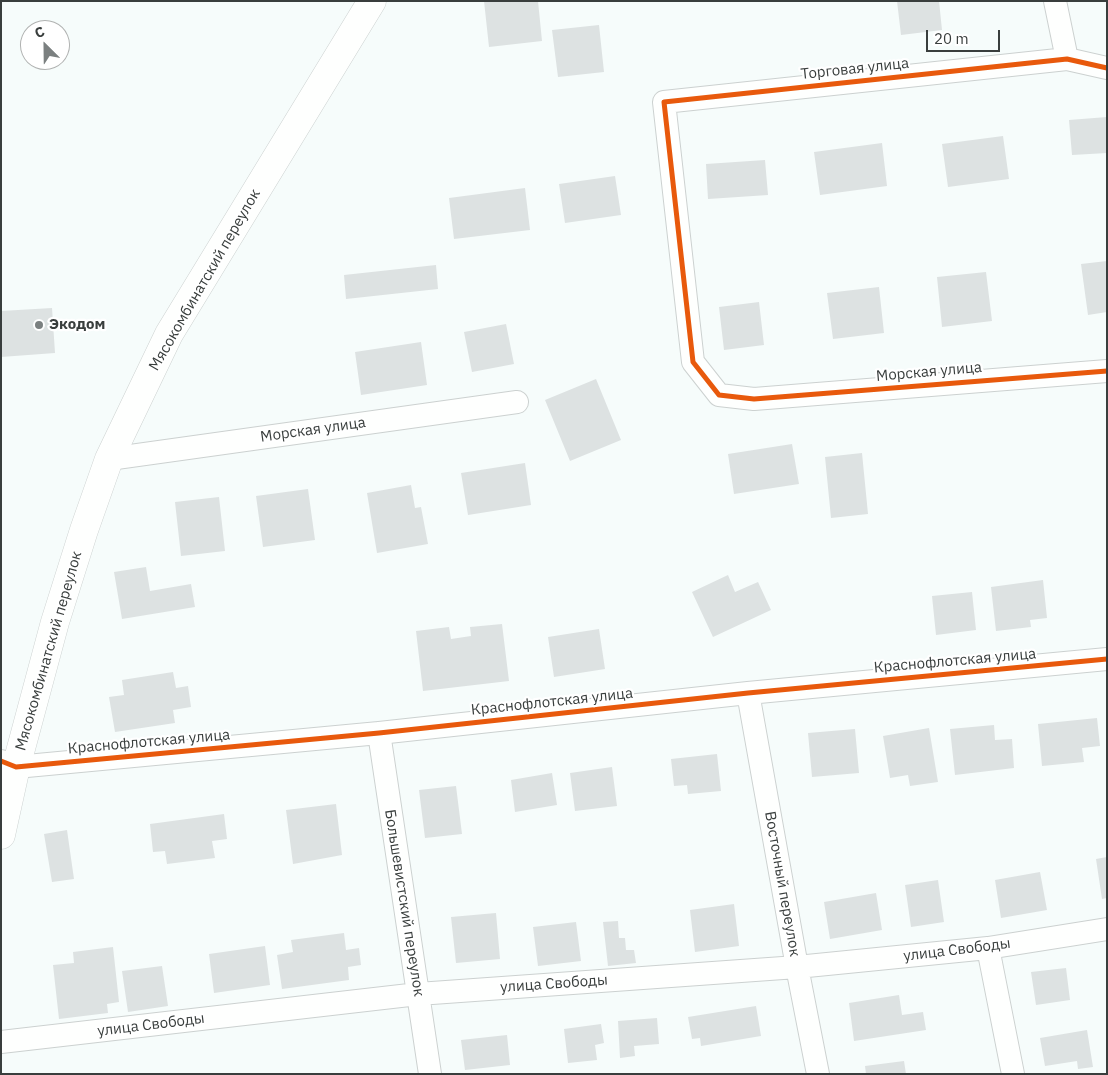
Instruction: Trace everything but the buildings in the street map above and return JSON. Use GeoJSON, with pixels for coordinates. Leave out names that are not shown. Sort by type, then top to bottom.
{"type":"FeatureCollection","features":[{"type":"Feature","properties":{"kind":"main road","name":"Мясокомбинатский переулок"},"geometry":{"type":"LineString","coordinates":[[1,835],[8,764],[109,459],[169,334],[372,1]]}},
{"type":"Feature","properties":{"kind":"street"},"geometry":{"type":"LineString","coordinates":[[1055,1],[1067,59]]}},
{"type":"Feature","properties":{"kind":"street","name":"Торговая улица"},"geometry":{"type":"LineString","coordinates":[[664,102],[1067,59],[1107,68]]}},
{"type":"Feature","properties":{"kind":"street","name":"Морская улица"},"geometry":{"type":"LineString","coordinates":[[664,102],[693,362],[719,395],[754,399],[1107,371]]}},
{"type":"Feature","properties":{"kind":"street","name":"Морская улица"},"geometry":{"type":"LineString","coordinates":[[109,459],[517,402]]}},
{"type":"Feature","properties":{"kind":"street","name":"Краснофлотская улица"},"geometry":{"type":"LineString","coordinates":[[8,764],[378,733],[748,693],[1107,659]]}},
{"type":"Feature","properties":{"kind":"street","name":"Восточный переулок"},"geometry":{"type":"LineString","coordinates":[[748,693],[818,1074]]}},
{"type":"Feature","properties":{"kind":"street","name":"Большевистский переулок"},"geometry":{"type":"LineString","coordinates":[[378,733],[430,1074]]}},
{"type":"Feature","properties":{"kind":"street","name":"улица Свободы"},"geometry":{"type":"LineString","coordinates":[[1,1042],[418,994],[797,967],[988,948],[1107,929]]}},
{"type":"Feature","properties":{"kind":"street"},"geometry":{"type":"LineString","coordinates":[[988,948],[1013,1074]]}},
{"type":"Feature","properties":{"kind":"cycle path"},"geometry":{"type":"LineString","coordinates":[[1107,68],[1067,59],[664,102],[693,362],[719,395],[754,399],[1107,371]]}},
{"type":"Feature","properties":{"kind":"cycle path"},"geometry":{"type":"LineString","coordinates":[[1,761],[16,767],[379,733],[748,693],[1107,659]]}},
{"type":"Feature","properties":{"kind":"place","name":"Экодом"},"geometry":{"type":"Point","coordinates":[39,325]}}]}
